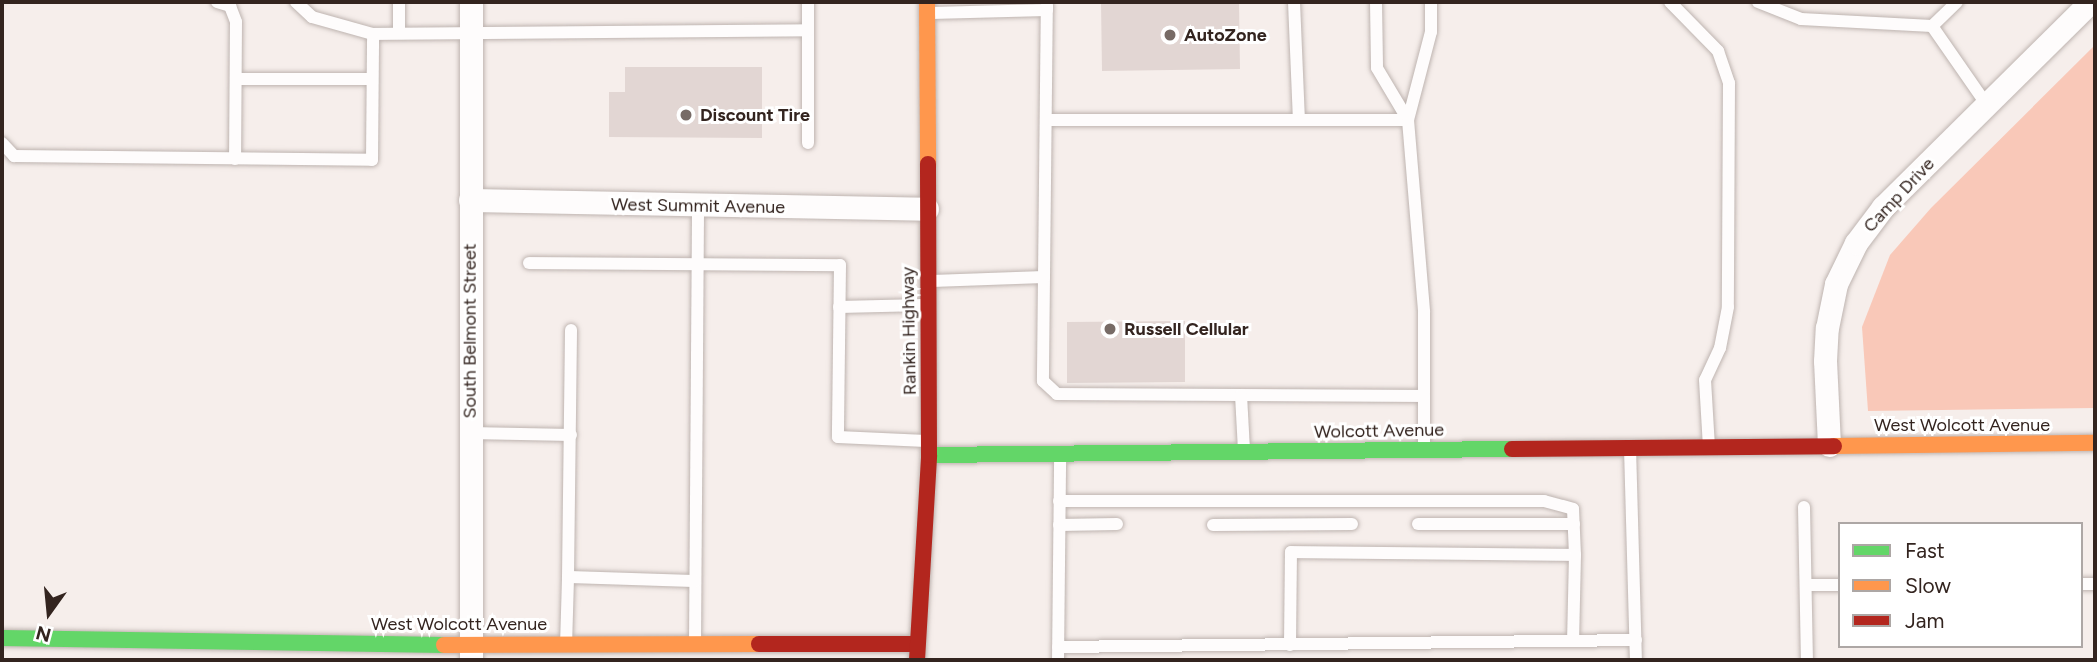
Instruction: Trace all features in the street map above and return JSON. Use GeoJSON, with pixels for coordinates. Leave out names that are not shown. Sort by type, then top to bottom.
{"type":"FeatureCollection","features":[{"type":"Feature","properties":{"kind":"main road","name":"Rankin Highway"},"geometry":{"type":"LineString","coordinates":[[917,652],[929,448],[927,7]]}},
{"type":"Feature","properties":{"kind":"main road","name":"West Wolcott Avenue"},"geometry":{"type":"LineString","coordinates":[[1829,445],[2095,443]]}},
{"type":"Feature","properties":{"kind":"main road","name":"Wolcott Avenue"},"geometry":{"type":"LineString","coordinates":[[929,448],[1060,453],[1829,445]]}},
{"type":"Feature","properties":{"kind":"main road","name":"West Wolcott Avenue"},"geometry":{"type":"LineString","coordinates":[[2,638],[471,652],[566,643],[695,643],[917,652]]}},
{"type":"Feature","properties":{"kind":"street","name":"South Belmont Street"},"geometry":{"type":"LineString","coordinates":[[471,2],[471,652]]}},
{"type":"Feature","properties":{"kind":"street","name":"Camp Drive"},"geometry":{"type":"LineString","coordinates":[[1829,445],[1825,361],[1827,328],[1836,284],[1856,243],[1883,208],[2090,2]]}},
{"type":"Feature","properties":{"kind":"street","name":"West Summit Avenue"},"geometry":{"type":"LineString","coordinates":[[470,200],[698,207],[927,209]]}},
{"type":"Feature","properties":{"kind":"lane"},"geometry":{"type":"LineString","coordinates":[[217,2],[230,6],[236,22],[235,159]]}},
{"type":"Feature","properties":{"kind":"lane"},"geometry":{"type":"LineString","coordinates":[[296,2],[312,17],[373,34],[808,30]]}},
{"type":"Feature","properties":{"kind":"lane"},"geometry":{"type":"LineString","coordinates":[[399,2],[399,33]]}},
{"type":"Feature","properties":{"kind":"lane"},"geometry":{"type":"LineString","coordinates":[[808,2],[808,143]]}},
{"type":"Feature","properties":{"kind":"lane"},"geometry":{"type":"LineString","coordinates":[[1294,2],[1299,120]]}},
{"type":"Feature","properties":{"kind":"lane"},"geometry":{"type":"LineString","coordinates":[[1376,2],[1377,68],[1408,120]]}},
{"type":"Feature","properties":{"kind":"lane"},"geometry":{"type":"LineString","coordinates":[[1424,450],[1424,313],[1408,120],[1431,32],[1431,2]]}},
{"type":"Feature","properties":{"kind":"lane"},"geometry":{"type":"LineString","coordinates":[[1670,2],[1718,51],[1728,83],[1728,307],[1720,348],[1704,380],[1709,447]]}},
{"type":"Feature","properties":{"kind":"lane"},"geometry":{"type":"LineString","coordinates":[[1758,2],[1801,19],[1932,26],[1957,2]]}},
{"type":"Feature","properties":{"kind":"lane"},"geometry":{"type":"LineString","coordinates":[[927,7],[1047,6],[1043,381],[1057,394],[1424,396]]}},
{"type":"Feature","properties":{"kind":"lane"},"geometry":{"type":"LineString","coordinates":[[1932,26],[1987,105]]}},
{"type":"Feature","properties":{"kind":"lane"},"geometry":{"type":"LineString","coordinates":[[2,143],[14,156],[372,160],[373,34]]}},
{"type":"Feature","properties":{"kind":"lane"},"geometry":{"type":"LineString","coordinates":[[236,79],[372,79]]}},
{"type":"Feature","properties":{"kind":"lane"},"geometry":{"type":"LineString","coordinates":[[1046,120],[1408,120]]}},
{"type":"Feature","properties":{"kind":"lane"},"geometry":{"type":"LineString","coordinates":[[695,643],[698,207]]}},
{"type":"Feature","properties":{"kind":"lane"},"geometry":{"type":"LineString","coordinates":[[529,263],[839,265],[838,437],[929,448]]}},
{"type":"Feature","properties":{"kind":"lane"},"geometry":{"type":"LineString","coordinates":[[928,281],[1044,277]]}},
{"type":"Feature","properties":{"kind":"lane"},"geometry":{"type":"LineString","coordinates":[[839,307],[928,305]]}},
{"type":"Feature","properties":{"kind":"lane"},"geometry":{"type":"LineString","coordinates":[[566,660],[571,330]]}},
{"type":"Feature","properties":{"kind":"lane"},"geometry":{"type":"LineString","coordinates":[[1241,395],[1244,452]]}},
{"type":"Feature","properties":{"kind":"lane"},"geometry":{"type":"LineString","coordinates":[[470,433],[571,435]]}},
{"type":"Feature","properties":{"kind":"lane"},"geometry":{"type":"LineString","coordinates":[[1630,448],[1636,660]]}},
{"type":"Feature","properties":{"kind":"lane"},"geometry":{"type":"LineString","coordinates":[[1060,453],[1058,654],[1290,645],[1636,640]]}},
{"type":"Feature","properties":{"kind":"lane"},"geometry":{"type":"LineString","coordinates":[[1059,501],[1544,501],[1573,509],[1573,641]]}},
{"type":"Feature","properties":{"kind":"lane"},"geometry":{"type":"LineString","coordinates":[[1804,507],[1807,660]]}},
{"type":"Feature","properties":{"kind":"lane"},"geometry":{"type":"LineString","coordinates":[[1059,525],[1117,524]]}},
{"type":"Feature","properties":{"kind":"lane"},"geometry":{"type":"LineString","coordinates":[[1213,525],[1352,524]]}},
{"type":"Feature","properties":{"kind":"lane"},"geometry":{"type":"LineString","coordinates":[[1418,524],[1574,524]]}},
{"type":"Feature","properties":{"kind":"lane"},"geometry":{"type":"LineString","coordinates":[[1290,645],[1291,552],[1575,555]]}},
{"type":"Feature","properties":{"kind":"lane"},"geometry":{"type":"LineString","coordinates":[[568,577],[695,581]]}},
{"type":"Feature","properties":{"kind":"lane"},"geometry":{"type":"LineString","coordinates":[[1806,585],[1838,585]]}},
{"type":"Feature","properties":{"kind":"shaded area"},"geometry":{"type":"Polygon","coordinates":[[[2095,45],[2095,408],[1868,411],[1862,327],[1890,255],[1931,208],[2095,45]]]}},
{"type":"Feature","properties":{"kind":"building","name":"AutoZone"},"geometry":{"type":"Polygon","coordinates":[[[1101,2],[1239,2],[1240,69],[1102,71],[1101,2]]]}},
{"type":"Feature","properties":{"kind":"building","name":"Discount Tire"},"geometry":{"type":"Polygon","coordinates":[[[625,67],[762,67],[762,138],[609,137],[609,92],[625,92],[625,67]]]}},
{"type":"Feature","properties":{"kind":"building"},"geometry":{"type":"Polygon","coordinates":[[[1185,321],[1185,382],[1067,383],[1067,322],[1185,321]]]}},
{"type":"Feature","properties":{"kind":"traffic: fast"},"geometry":{"type":"LineString","coordinates":[[929,455],[1512,449]]}},
{"type":"Feature","properties":{"kind":"traffic: fast"},"geometry":{"type":"LineString","coordinates":[[2,638],[444,645]]}},
{"type":"Feature","properties":{"kind":"traffic: slow"},"geometry":{"type":"LineString","coordinates":[[927,2],[928,164]]}},
{"type":"Feature","properties":{"kind":"traffic: slow"},"geometry":{"type":"LineString","coordinates":[[1834,446],[2095,443]]}},
{"type":"Feature","properties":{"kind":"traffic: slow"},"geometry":{"type":"LineString","coordinates":[[444,645],[759,644]]}},
{"type":"Feature","properties":{"kind":"traffic: jam"},"geometry":{"type":"LineString","coordinates":[[917,660],[929,455],[928,164]]}},
{"type":"Feature","properties":{"kind":"traffic: jam"},"geometry":{"type":"LineString","coordinates":[[1512,449],[1834,446]]}},
{"type":"Feature","properties":{"kind":"traffic: jam"},"geometry":{"type":"LineString","coordinates":[[759,644],[917,644]]}},
{"type":"Feature","properties":{"kind":"place","name":"AutoZone"},"geometry":{"type":"Point","coordinates":[1170,35]}},
{"type":"Feature","properties":{"kind":"place","name":"Discount Tire"},"geometry":{"type":"Point","coordinates":[686,115]}},
{"type":"Feature","properties":{"kind":"place","name":"Russell Cellular"},"geometry":{"type":"Point","coordinates":[1110,329]}}]}
